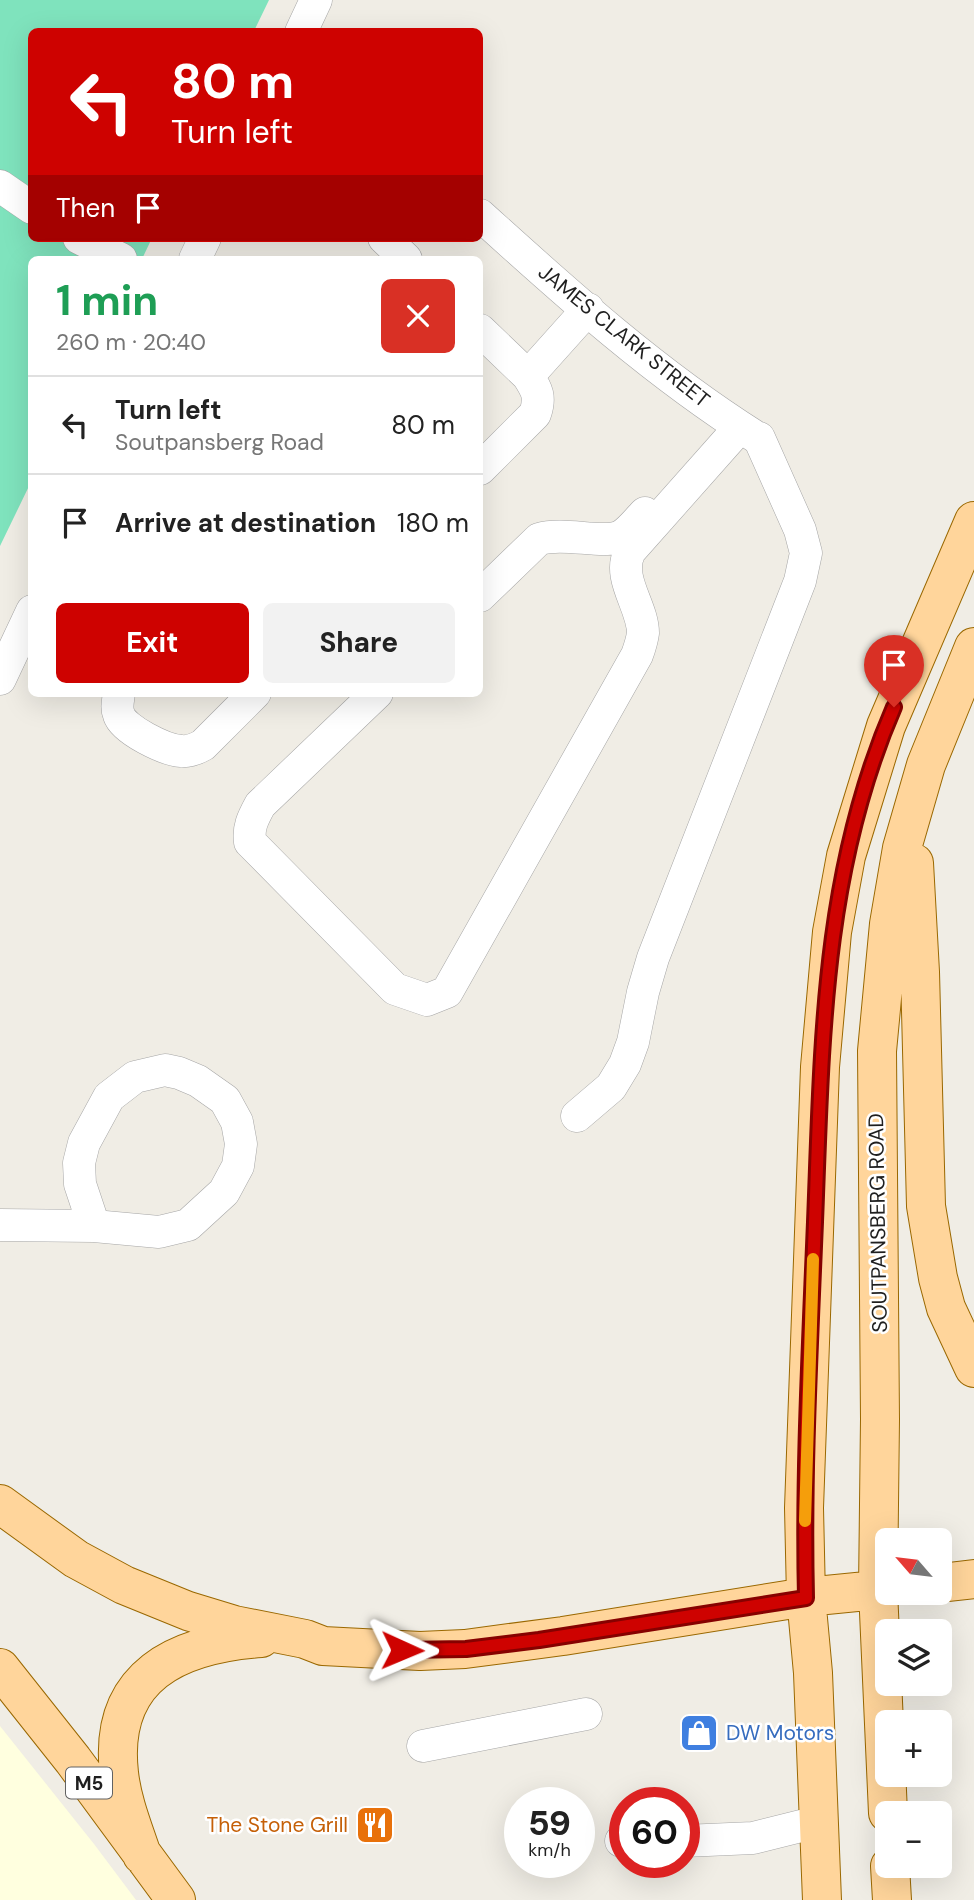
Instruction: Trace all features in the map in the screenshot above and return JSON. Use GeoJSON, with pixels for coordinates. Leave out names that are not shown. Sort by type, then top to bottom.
{"type":"FeatureCollection","features":[{"type":"Feature","properties":{"kind":"main road"},"geometry":{"type":"LineString","coordinates":[[822,1900],[813,1673],[806,1598],[805,1469],[820,1067],[832,932],[857,816],[886,726],[974,521]]}},
{"type":"Feature","properties":{"kind":"main road","name":"SOUTPANSBERG ROAD"},"geometry":{"type":"LineString","coordinates":[[882,1528],[877,1051],[889,924],[895,879],[911,808],[938,733],[974,647]]}},
{"type":"Feature","properties":{"kind":"main road"},"geometry":{"type":"LineString","coordinates":[[911,808],[920,972],[926,1206],[946,1308],[974,1368]]}},
{"type":"Feature","properties":{"kind":"main road"},"geometry":{"type":"LineString","coordinates":[[0,1504],[76,1559],[124,1585],[188,1611],[234,1625],[305,1639],[323,1646],[420,1651],[466,1649],[806,1598],[875,1591]]}},
{"type":"Feature","properties":{"kind":"main road"},"geometry":{"type":"LineString","coordinates":[[952,1582],[974,1580]]}},
{"type":"Feature","properties":{"kind":"main road","name":"SOUTPANSBERG ROAD"},"geometry":{"type":"LineString","coordinates":[[883,1605],[888,1801]]}},
{"type":"Feature","properties":{"kind":"main road"},"geometry":{"type":"LineString","coordinates":[[142,1856],[123,1797],[117,1759],[124,1717],[138,1687],[166,1661],[192,1650],[253,1639],[305,1639]]}},
{"type":"Feature","properties":{"kind":"main road","name":"M5"},"geometry":{"type":"LineString","coordinates":[[0,1668],[73,1760],[176,1900]]}},
{"type":"Feature","properties":{"kind":"main road"},"geometry":{"type":"LineString","coordinates":[[891,1878],[892,1900]]}},
{"type":"Feature","properties":{"kind":"street"},"geometry":{"type":"LineString","coordinates":[[303,28],[316,0]]}},
{"type":"Feature","properties":{"kind":"street"},"geometry":{"type":"LineString","coordinates":[[0,186],[28,205]]}},
{"type":"Feature","properties":{"kind":"street","name":"JAMES CLARK STREET"},"geometry":{"type":"LineString","coordinates":[[483,218],[666,375],[752,431]]}},
{"type":"Feature","properties":{"kind":"street"},"geometry":{"type":"LineString","coordinates":[[87,242],[115,256]]}},
{"type":"Feature","properties":{"kind":"street"},"geometry":{"type":"LineString","coordinates":[[388,242],[403,256]]}},
{"type":"Feature","properties":{"kind":"street"},"geometry":{"type":"LineString","coordinates":[[528,376],[588,309]]}},
{"type":"Feature","properties":{"kind":"street"},"geometry":{"type":"LineString","coordinates":[[483,333],[528,376],[539,393],[540,402],[535,414],[483,466]]}},
{"type":"Feature","properties":{"kind":"street"},"geometry":{"type":"LineString","coordinates":[[483,593],[539,539],[552,535],[607,539],[620,536],[752,431]]}},
{"type":"Feature","properties":{"kind":"street"},"geometry":{"type":"LineString","coordinates":[[373,697],[260,805],[252,818],[250,842],[395,989],[427,1000],[447,992],[637,654],[643,630],[626,572],[626,559],[630,551],[752,431]]}},
{"type":"Feature","properties":{"kind":"street"},"geometry":{"type":"LineString","coordinates":[[577,1116],[611,1087],[625,1064],[633,1042],[653,958],[800,581],[806,554],[800,530],[752,431]]}},
{"type":"Feature","properties":{"kind":"street"},"geometry":{"type":"LineString","coordinates":[[0,679],[28,620]]}},
{"type":"Feature","properties":{"kind":"street"},"geometry":{"type":"LineString","coordinates":[[118,697],[119,717],[126,727],[164,747],[180,751],[203,745],[251,697]]}},
{"type":"Feature","properties":{"kind":"street"},"geometry":{"type":"LineString","coordinates":[[0,1225],[94,1226],[159,1232],[188,1224],[224,1192],[238,1166],[241,1144],[239,1133],[225,1100],[198,1081],[165,1070],[135,1077],[109,1097],[85,1143],[79,1163],[80,1184],[94,1226]]}},
{"type":"Feature","properties":{"kind":"street"},"geometry":{"type":"LineString","coordinates":[[423,1746],[586,1714]]}},
{"type":"Feature","properties":{"kind":"street"},"geometry":{"type":"LineString","coordinates":[[700,1840],[753,1838],[817,1822]]}},
{"type":"Feature","properties":{"kind":"shaded area"},"geometry":{"type":"Polygon","coordinates":[[[0,1726],[94,1844],[136,1900],[0,1900],[0,1726]]]}},
{"type":"Feature","properties":{"kind":"green space"},"geometry":{"type":"Polygon","coordinates":[[[0,0],[269,0],[255,28],[28,28],[28,242],[150,242],[143,256],[28,256],[28,488],[0,546],[0,0]]]}},
{"type":"Feature","properties":{"kind":"slow traffic"},"geometry":{"type":"LineString","coordinates":[[805,1521],[813,1259]]}},
{"type":"Feature","properties":{"kind":"place","name":"DW Motors"},"geometry":{"type":"Point","coordinates":[699,1733]}},
{"type":"Feature","properties":{"kind":"place","name":"The Stone Grill"},"geometry":{"type":"Point","coordinates":[375,1825]}},
{"type":"Feature","properties":{"kind":"route"},"geometry":{"type":"LineString","coordinates":[[402,1650],[466,1649],[539,1640],[806,1598],[804,1508],[820,1067],[832,932],[846,856],[873,764],[894,707]]}}]}
